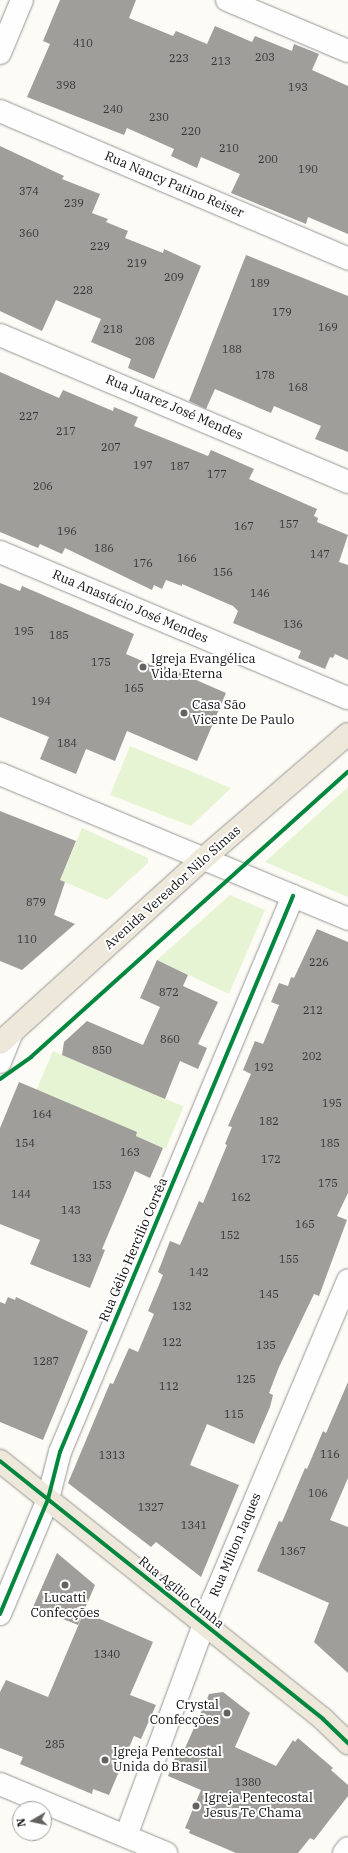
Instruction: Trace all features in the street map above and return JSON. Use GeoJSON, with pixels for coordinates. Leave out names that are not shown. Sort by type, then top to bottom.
{"type":"FeatureCollection","features":[{"type":"Feature","properties":{"kind":"main road","name":"Avenida Vereador Nilo Simas"},"geometry":{"type":"LineString","coordinates":[[6,1038],[203,859],[348,734]]}},
{"type":"Feature","properties":{"kind":"main road","name":"Rua Agílio Cunha"},"geometry":{"type":"LineString","coordinates":[[0,1461],[323,1719],[348,1743]]}},
{"type":"Feature","properties":{"kind":"street"},"geometry":{"type":"LineString","coordinates":[[0,53],[22,0]]}},
{"type":"Feature","properties":{"kind":"street"},"geometry":{"type":"LineString","coordinates":[[238,2],[348,51]]}},
{"type":"Feature","properties":{"kind":"street","name":"Rua Nancy Patino Reiser"},"geometry":{"type":"LineString","coordinates":[[0,111],[348,259]]}},
{"type":"Feature","properties":{"kind":"street","name":"Rua Juarez José Mendes"},"geometry":{"type":"LineString","coordinates":[[0,335],[348,482]]}},
{"type":"Feature","properties":{"kind":"street","name":"Rua Anastácio José Mendes"},"geometry":{"type":"LineString","coordinates":[[0,552],[348,698]]}},
{"type":"Feature","properties":{"kind":"street"},"geometry":{"type":"LineString","coordinates":[[0,774],[348,919]]}},
{"type":"Feature","properties":{"kind":"street","name":"Rua Gélio Hercílio Corrêa"},"geometry":{"type":"LineString","coordinates":[[0,1614],[48,1499],[60,1452],[293,896]]}},
{"type":"Feature","properties":{"kind":"street"},"geometry":{"type":"LineString","coordinates":[[0,1062],[6,1038]]}},
{"type":"Feature","properties":{"kind":"street","name":"Rua Milton Jaques"},"geometry":{"type":"LineString","coordinates":[[126,1836],[213,1600],[348,1280]]}},
{"type":"Feature","properties":{"kind":"street"},"geometry":{"type":"LineString","coordinates":[[0,1784],[166,1853]]}},
{"type":"Feature","properties":{"kind":"street"},"geometry":{"type":"LineString","coordinates":[[344,1853],[348,1848]]}},
{"type":"Feature","properties":{"kind":"green space"},"geometry":{"type":"Polygon","coordinates":[[[130,746],[231,788],[191,826],[110,795],[130,746]]]}},
{"type":"Feature","properties":{"kind":"green space"},"geometry":{"type":"Polygon","coordinates":[[[348,787],[348,897],[265,862],[348,787]]]}},
{"type":"Feature","properties":{"kind":"green space"},"geometry":{"type":"Polygon","coordinates":[[[82,828],[148,858],[148,863],[107,900],[60,880],[82,828]]]}},
{"type":"Feature","properties":{"kind":"green space"},"geometry":{"type":"Polygon","coordinates":[[[230,895],[265,910],[229,994],[157,960],[230,895]]]}},
{"type":"Feature","properties":{"kind":"green space"},"geometry":{"type":"Polygon","coordinates":[[[53,1051],[184,1106],[166,1149],[35,1093],[53,1051]]]}},
{"type":"Feature","properties":{"kind":"building"},"geometry":{"type":"Polygon","coordinates":[[[60,0],[136,0],[129,18],[173,36],[176,31],[207,44],[215,26],[252,42],[255,36],[292,51],[294,44],[319,54],[312,70],[348,86],[348,234],[308,217],[306,224],[231,193],[240,174],[201,157],[197,168],[171,156],[174,149],[127,128],[124,135],[27,97],[50,44],[43,41],[60,0]]]}},
{"type":"Feature","properties":{"kind":"building"},"geometry":{"type":"Polygon","coordinates":[[[0,146],[64,176],[62,179],[100,194],[92,213],[108,219],[106,222],[128,231],[125,238],[163,253],[164,249],[201,266],[154,379],[128,368],[131,359],[91,342],[101,319],[56,300],[42,331],[0,311],[0,146]]]}},
{"type":"Feature","properties":{"kind":"building"},"geometry":{"type":"Polygon","coordinates":[[[246,255],[348,296],[348,452],[315,439],[321,426],[274,406],[271,413],[215,389],[206,409],[189,401],[246,255]]]}},
{"type":"Feature","properties":{"kind":"building"},"geometry":{"type":"Polygon","coordinates":[[[0,372],[59,398],[63,390],[113,411],[114,407],[138,417],[134,426],[208,456],[211,450],[254,469],[249,479],[317,509],[314,516],[318,518],[317,522],[348,535],[339,562],[348,565],[348,660],[335,654],[333,658],[330,657],[325,669],[298,658],[301,651],[233,623],[238,611],[233,606],[182,584],[182,586],[166,580],[162,589],[154,585],[152,590],[65,548],[62,554],[40,544],[38,548],[0,532],[0,372]]]}},
{"type":"Feature","properties":{"kind":"building"},"geometry":{"type":"Polygon","coordinates":[[[0,583],[20,591],[22,586],[134,634],[126,654],[163,670],[164,666],[226,693],[197,761],[127,731],[115,761],[86,749],[76,774],[40,759],[49,737],[0,717],[0,583]]]}},
{"type":"Feature","properties":{"kind":"building"},"geometry":{"type":"Polygon","coordinates":[[[0,811],[76,841],[60,880],[65,882],[54,915],[75,924],[22,970],[0,961],[0,811]]]}},
{"type":"Feature","properties":{"kind":"building"},"geometry":{"type":"Polygon","coordinates":[[[317,929],[348,942],[348,1193],[337,1216],[347,1220],[319,1296],[314,1294],[279,1367],[269,1393],[273,1395],[270,1407],[254,1444],[207,1424],[190,1465],[239,1485],[201,1577],[156,1542],[151,1547],[68,1483],[110,1383],[113,1384],[129,1348],[138,1352],[154,1314],[148,1311],[163,1275],[158,1272],[170,1241],[180,1245],[199,1201],[203,1203],[227,1145],[225,1144],[232,1127],[228,1126],[251,1074],[243,1070],[255,1041],[263,1044],[279,1005],[271,1002],[279,983],[288,986],[291,977],[294,978],[317,929]]]}},
{"type":"Feature","properties":{"kind":"building"},"geometry":{"type":"Polygon","coordinates":[[[157,960],[188,975],[183,986],[218,1002],[198,1044],[207,1048],[198,1069],[180,1061],[165,1099],[62,1055],[64,1042],[87,1021],[143,1045],[160,1007],[140,998],[157,960]]]}},
{"type":"Feature","properties":{"kind":"building"},"geometry":{"type":"Polygon","coordinates":[[[19,1082],[137,1132],[136,1136],[163,1148],[150,1178],[135,1171],[102,1249],[105,1250],[90,1288],[30,1264],[40,1240],[0,1224],[0,1128],[19,1082]]]}},
{"type":"Feature","properties":{"kind":"building"},"geometry":{"type":"Polygon","coordinates":[[[8,1297],[15,1300],[16,1297],[88,1331],[43,1440],[0,1422],[0,1302],[5,1304],[8,1297]]]}},
{"type":"Feature","properties":{"kind":"building"},"geometry":{"type":"Polygon","coordinates":[[[348,1382],[348,1478],[330,1520],[348,1527],[348,1673],[314,1642],[329,1603],[257,1571],[279,1521],[282,1522],[305,1468],[307,1469],[323,1431],[326,1433],[348,1382]]]}},
{"type":"Feature","properties":{"kind":"building"},"geometry":{"type":"Polygon","coordinates":[[[57,1553],[95,1585],[78,1625],[33,1607],[57,1553]]]}},
{"type":"Feature","properties":{"kind":"building"},"geometry":{"type":"Polygon","coordinates":[[[84,1612],[153,1642],[130,1695],[156,1705],[141,1739],[134,1736],[109,1795],[93,1789],[92,1794],[20,1764],[23,1757],[0,1748],[0,1692],[6,1680],[48,1697],[84,1612]]]}},
{"type":"Feature","properties":{"kind":"building"},"geometry":{"type":"Polygon","coordinates":[[[223,1692],[250,1713],[235,1747],[276,1766],[293,1740],[295,1742],[298,1738],[333,1768],[331,1770],[348,1785],[348,1796],[314,1840],[310,1838],[298,1853],[236,1853],[189,1833],[190,1830],[185,1828],[201,1790],[168,1776],[177,1753],[182,1755],[209,1694],[223,1692]]]}},
{"type":"Feature","properties":{"kind":"cycle path"},"geometry":{"type":"LineString","coordinates":[[0,1079],[31,1057],[348,772]]}},
{"type":"Feature","properties":{"kind":"cycle path"},"geometry":{"type":"LineString","coordinates":[[0,1614],[48,1499],[60,1452],[293,896]]}},
{"type":"Feature","properties":{"kind":"cycle path"},"geometry":{"type":"LineString","coordinates":[[0,1461],[323,1719],[348,1743]]}},
{"type":"Feature","properties":{"kind":"place","name":"Igreja Evangélica Vida Eterna"},"geometry":{"type":"Point","coordinates":[143,667]}},
{"type":"Feature","properties":{"kind":"place","name":"Casa São Vicente De Paulo"},"geometry":{"type":"Point","coordinates":[184,713]}},
{"type":"Feature","properties":{"kind":"place","name":"Lucatti Confecções"},"geometry":{"type":"Point","coordinates":[65,1585]}},
{"type":"Feature","properties":{"kind":"place","name":"Crystal Confecções"},"geometry":{"type":"Point","coordinates":[227,1713]}},
{"type":"Feature","properties":{"kind":"place","name":"Igreja Pentecostal Unida do Brasil"},"geometry":{"type":"Point","coordinates":[105,1760]}},
{"type":"Feature","properties":{"kind":"place","name":"Igreja Pentecostal Jesus Te Chama"},"geometry":{"type":"Point","coordinates":[196,1806]}}]}
